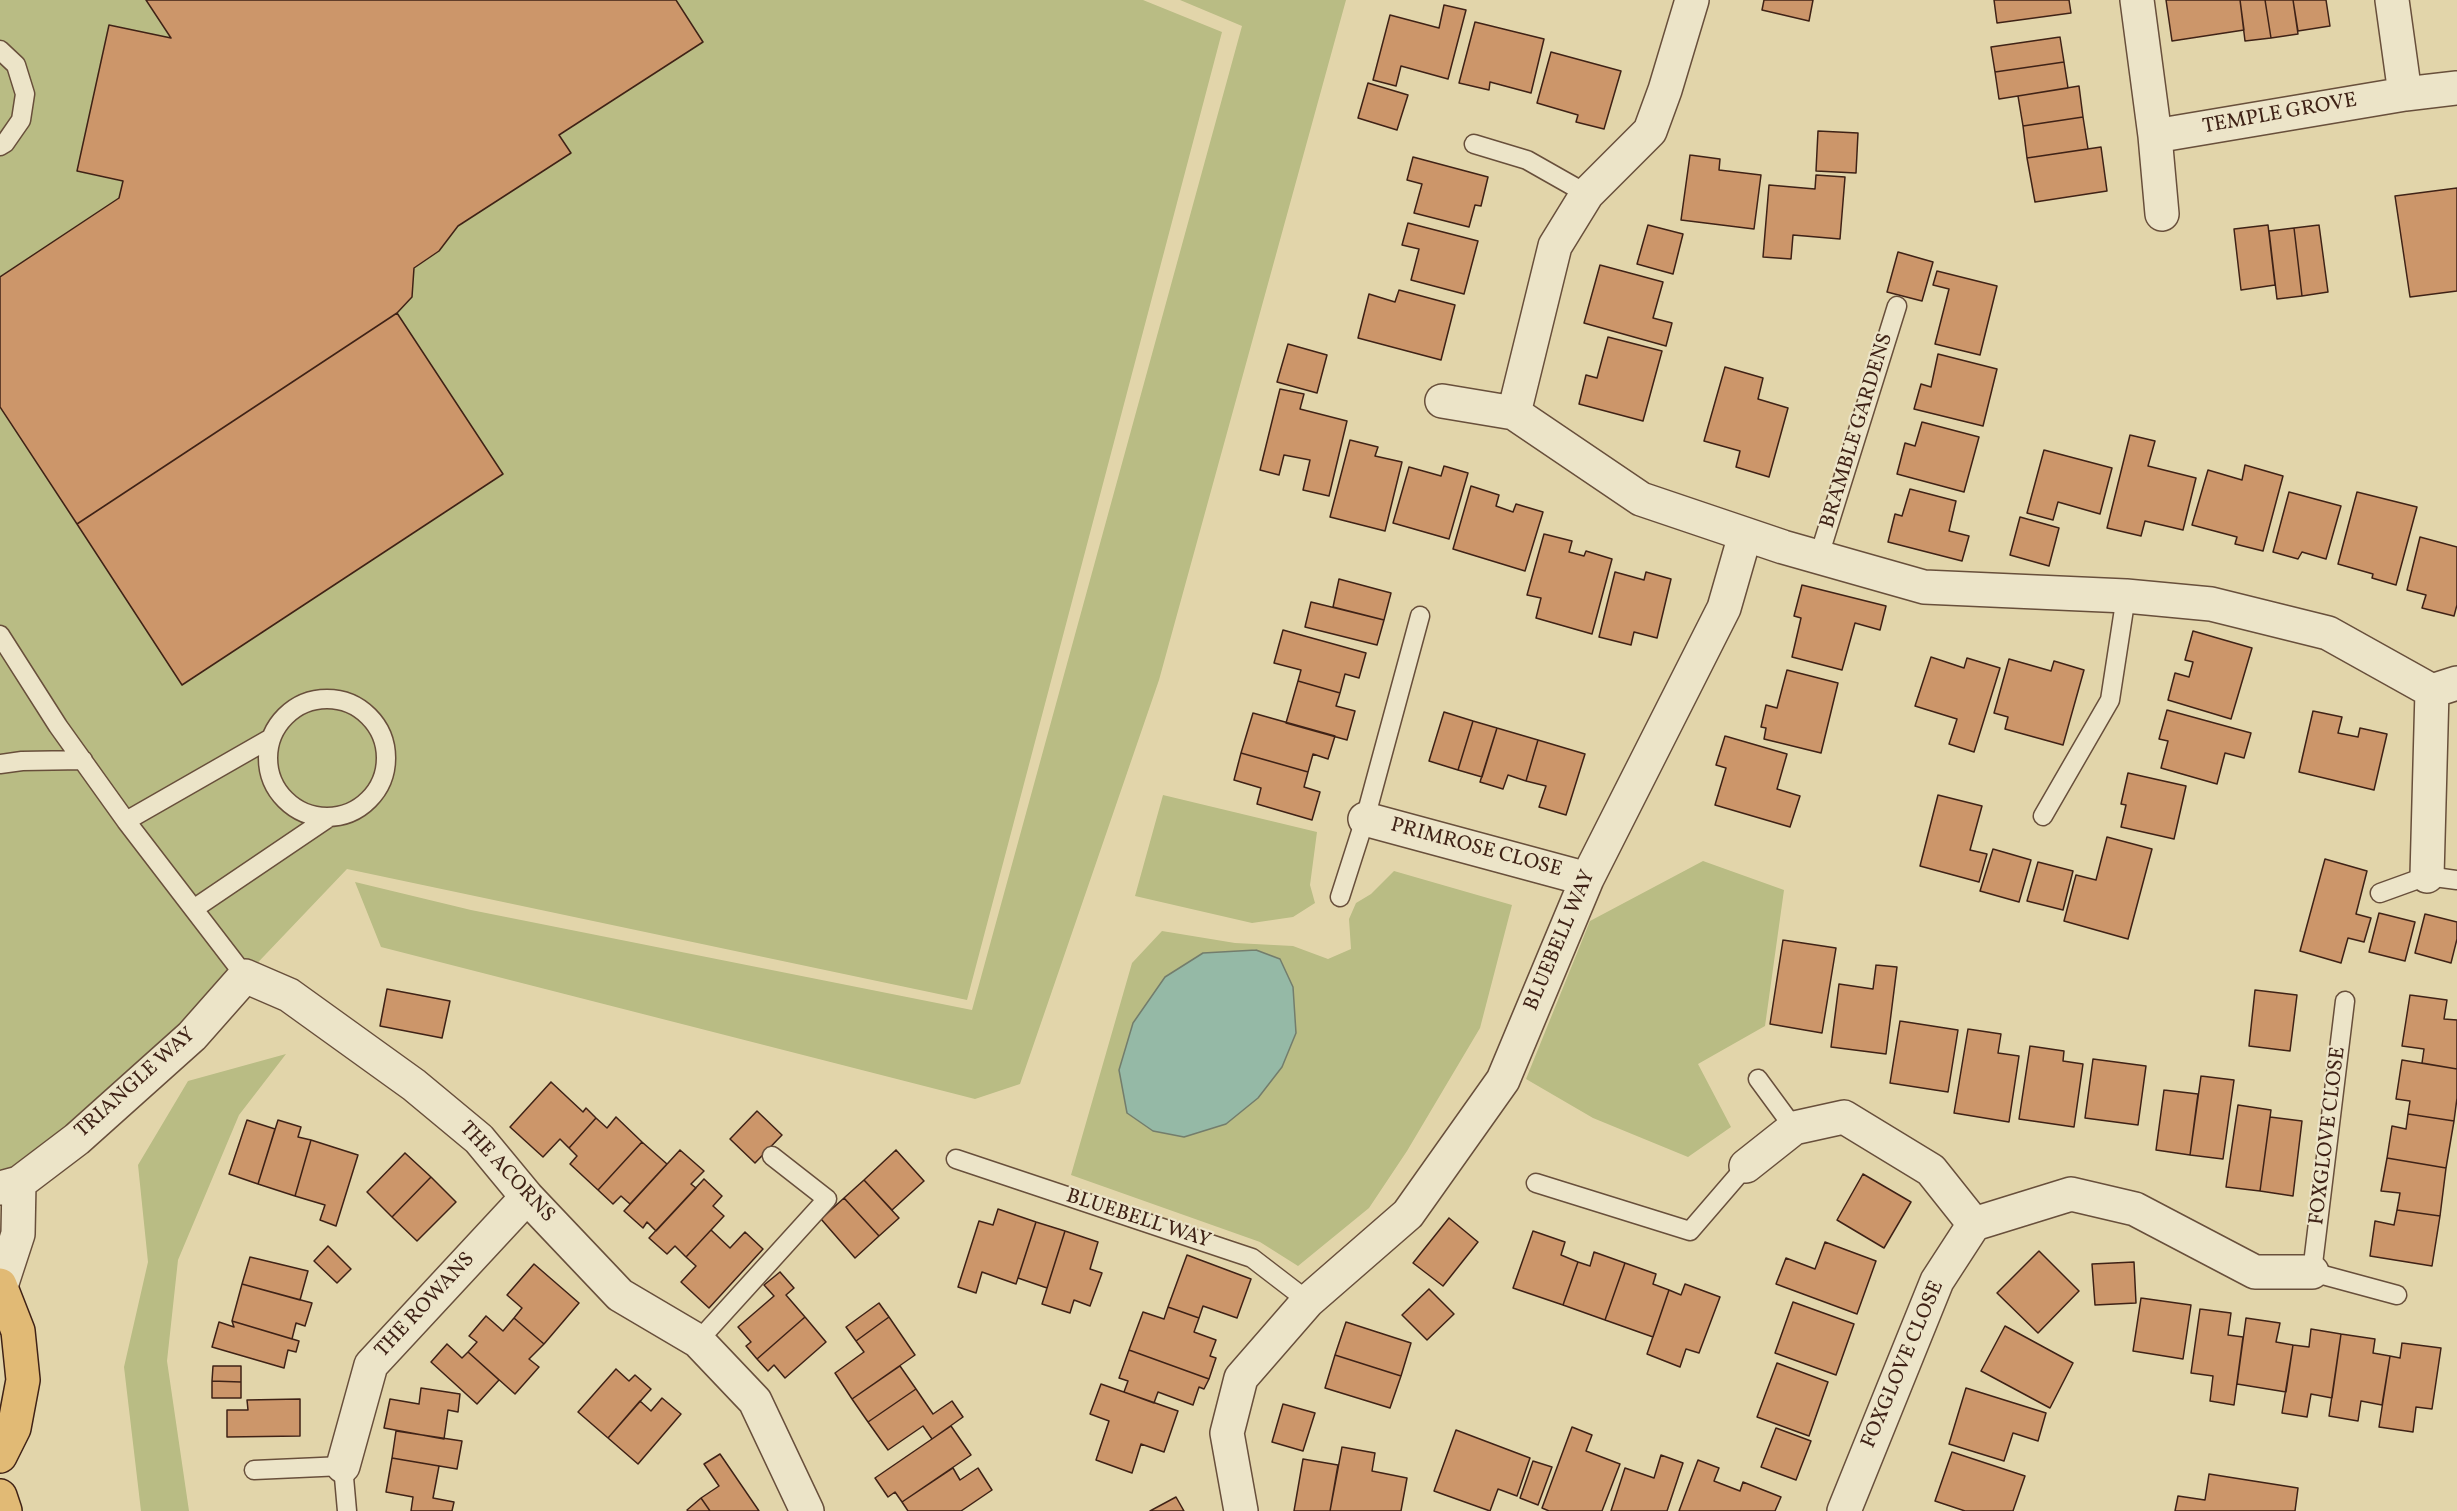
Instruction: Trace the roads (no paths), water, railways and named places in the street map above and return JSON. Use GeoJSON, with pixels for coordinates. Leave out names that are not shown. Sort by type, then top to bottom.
{"type":"FeatureCollection","features":[{"type":"Feature","properties":{"kind":"main road"},"geometry":{"type":"LineString","coordinates":[[0,1286],[18,1331],[23,1380],[14,1428],[0,1456]]}},
{"type":"Feature","properties":{"kind":"main road"},"geometry":{"type":"LineString","coordinates":[[0,1496],[4,1511]]}},
{"type":"Feature","properties":{"kind":"street"},"geometry":{"type":"LineString","coordinates":[[1514,414],[1554,246],[1587,194],[1650,131],[1692,0]]}},
{"type":"Feature","properties":{"kind":"street"},"geometry":{"type":"LineString","coordinates":[[2137,0],[2155,136],[2162,214]]}},
{"type":"Feature","properties":{"kind":"street"},"geometry":{"type":"LineString","coordinates":[[2392,0],[2405,94]]}},
{"type":"Feature","properties":{"kind":"street","name":"TEMPLE GROVE"},"geometry":{"type":"LineString","coordinates":[[2155,136],[2405,94],[2457,88]]}},
{"type":"Feature","properties":{"kind":"street","name":"BRAMBLE GARDENS"},"geometry":{"type":"LineString","coordinates":[[1442,401],[1514,414],[1641,499],[1745,535],[1924,587],[2126,596],[2211,604],[2328,633],[2445,687],[2442,878]]}},
{"type":"Feature","properties":{"kind":"street","name":"BLUEBELL WAY"},"geometry":{"type":"LineString","coordinates":[[1241,1511],[1227,1432],[1241,1378],[1308,1301],[1408,1214],[1503,1080],[1587,879],[1724,608],[1745,535]]}},
{"type":"Feature","properties":{"kind":"street","name":"PRIMROSE CLOSE"},"geometry":{"type":"LineString","coordinates":[[1365,819],[1587,879]]}},
{"type":"Feature","properties":{"kind":"street","name":"TRIANGLE WAY"},"geometry":{"type":"LineString","coordinates":[[0,1286],[18,1234],[9,1185],[77,1139],[192,1036],[245,976]]}},
{"type":"Feature","properties":{"kind":"street","name":"THE ACORNS"},"geometry":{"type":"LineString","coordinates":[[245,976],[289,995],[414,1085],[479,1139],[527,1197],[620,1294],[698,1341],[755,1401],[807,1511]]}},
{"type":"Feature","properties":{"kind":"street"},"geometry":{"type":"LineString","coordinates":[[1746,1166],[1794,1128],[1844,1117],[1931,1170],[1974,1224],[2071,1194],[2135,1209],[2255,1272],[2312,1272]]}},
{"type":"Feature","properties":{"kind":"street","name":"THE ROWANS"},"geometry":{"type":"LineString","coordinates":[[343,1466],[371,1365],[527,1197]]}},
{"type":"Feature","properties":{"kind":"street","name":"FOXGLOVE CLOSE"},"geometry":{"type":"LineString","coordinates":[[1844,1511],[1937,1281],[1974,1224]]}},
{"type":"Feature","properties":{"kind":"lane"},"geometry":{"type":"LineString","coordinates":[[0,50],[16,65],[25,94],[21,120],[5,143],[0,146]]}},
{"type":"Feature","properties":{"kind":"lane"},"geometry":{"type":"LineString","coordinates":[[1474,144],[1527,160],[1587,194]]}},
{"type":"Feature","properties":{"kind":"lane","name":"BRAMBLE GARDENS"},"geometry":{"type":"LineString","coordinates":[[1819,556],[1897,306]]}},
{"type":"Feature","properties":{"kind":"lane"},"geometry":{"type":"LineString","coordinates":[[2043,816],[2110,700],[2126,596]]}},
{"type":"Feature","properties":{"kind":"lane","name":"PRIMROSE CLOSE"},"geometry":{"type":"LineString","coordinates":[[1340,897],[1365,819],[1420,616]]}},
{"type":"Feature","properties":{"kind":"lane"},"geometry":{"type":"LineString","coordinates":[[1,639],[126,821],[245,976]]}},
{"type":"Feature","properties":{"kind":"lane"},"geometry":{"type":"LineString","coordinates":[[315,699],[336,699],[356,706],[372,719],[383,736],[387,757],[384,775],[376,792],[363,806],[346,815],[328,818],[309,816],[292,807],[279,794],[271,778],[267,759],[271,738],[280,720],[297,707],[315,699]]}},
{"type":"Feature","properties":{"kind":"lane"},"geometry":{"type":"LineString","coordinates":[[126,821],[271,738]]}},
{"type":"Feature","properties":{"kind":"lane"},"geometry":{"type":"LineString","coordinates":[[0,764],[22,761],[83,760]]}},
{"type":"Feature","properties":{"kind":"lane"},"geometry":{"type":"LineString","coordinates":[[195,908],[328,818]]}},
{"type":"Feature","properties":{"kind":"lane"},"geometry":{"type":"LineString","coordinates":[[2380,893],[2442,878]]}},
{"type":"Feature","properties":{"kind":"lane","name":"FOXGLOVE CLOSE"},"geometry":{"type":"LineString","coordinates":[[2312,1272],[2345,1001]]}},
{"type":"Feature","properties":{"kind":"lane"},"geometry":{"type":"LineString","coordinates":[[1758,1079],[1794,1128]]}},
{"type":"Feature","properties":{"kind":"lane"},"geometry":{"type":"LineString","coordinates":[[698,1341],[827,1199],[772,1156]]}},
{"type":"Feature","properties":{"kind":"lane","name":"BLUEBELL WAY"},"geometry":{"type":"LineString","coordinates":[[956,1159],[1252,1258],[1308,1301]]}},
{"type":"Feature","properties":{"kind":"lane"},"geometry":{"type":"LineString","coordinates":[[1536,1183],[1690,1231],[1746,1166]]}},
{"type":"Feature","properties":{"kind":"lane"},"geometry":{"type":"LineString","coordinates":[[2312,1272],[2397,1295]]}},
{"type":"Feature","properties":{"kind":"lane"},"geometry":{"type":"LineString","coordinates":[[254,1470],[343,1466],[347,1511]]}}]}
